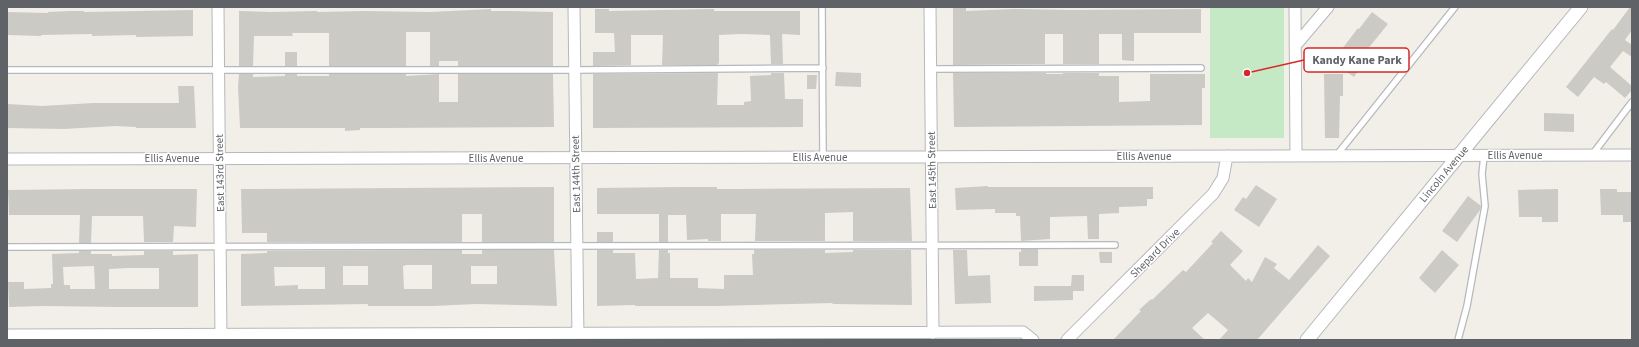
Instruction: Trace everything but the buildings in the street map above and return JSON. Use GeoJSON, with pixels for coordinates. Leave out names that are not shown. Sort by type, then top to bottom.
{"type":"FeatureCollection","features":[{"type":"Feature","properties":{"kind":"street","name":"East 143rd Street"},"geometry":{"type":"LineString","coordinates":[[218,7],[221,337]]}},
{"type":"Feature","properties":{"kind":"street","name":"East 144th Street"},"geometry":{"type":"LineString","coordinates":[[574,7],[578,337]]}},
{"type":"Feature","properties":{"kind":"street","name":"East 145th Street"},"geometry":{"type":"LineString","coordinates":[[930,7],[933,333]]}},
{"type":"Feature","properties":{"kind":"street"},"geometry":{"type":"LineString","coordinates":[[1295,7],[1296,156]]}},
{"type":"Feature","properties":{"kind":"street"},"geometry":{"type":"LineString","coordinates":[[1295,46],[1328,7]]}},
{"type":"Feature","properties":{"kind":"street","name":"Lincoln Avenue"},"geometry":{"type":"LineString","coordinates":[[1306,340],[1581,7]]}},
{"type":"Feature","properties":{"kind":"street","name":"Ellis Avenue"},"geometry":{"type":"LineString","coordinates":[[7,159],[1632,155]]}},
{"type":"Feature","properties":{"kind":"street","name":"Shepard Drive"},"geometry":{"type":"LineString","coordinates":[[1067,340],[1213,194],[1223,178],[1227,156]]}},
{"type":"Feature","properties":{"kind":"street"},"geometry":{"type":"LineString","coordinates":[[7,336],[578,337],[1023,332],[1033,340]]}},
{"type":"Feature","properties":{"kind":"lane"},"geometry":{"type":"LineString","coordinates":[[822,7],[823,157]]}},
{"type":"Feature","properties":{"kind":"lane"},"geometry":{"type":"LineString","coordinates":[[1335,156],[1455,7]]}},
{"type":"Feature","properties":{"kind":"lane"},"geometry":{"type":"LineString","coordinates":[[7,70],[575,70],[823,68]]}},
{"type":"Feature","properties":{"kind":"lane"},"geometry":{"type":"LineString","coordinates":[[930,69],[1201,68]]}},
{"type":"Feature","properties":{"kind":"lane"},"geometry":{"type":"LineString","coordinates":[[1592,155],[1632,102]]}},
{"type":"Feature","properties":{"kind":"lane"},"geometry":{"type":"LineString","coordinates":[[1458,340],[1467,306],[1485,206],[1482,174],[1484,156]]}},
{"type":"Feature","properties":{"kind":"lane"},"geometry":{"type":"LineString","coordinates":[[7,247],[1116,245]]}},
{"type":"Feature","properties":{"kind":"green space"},"geometry":{"type":"Polygon","coordinates":[[[1210,7],[1284,7],[1284,138],[1210,138],[1210,7]]]}},
{"type":"Feature","properties":{"kind":"place","name":"Kandy Kane Park"},"geometry":{"type":"Point","coordinates":[1247,73]}}]}
